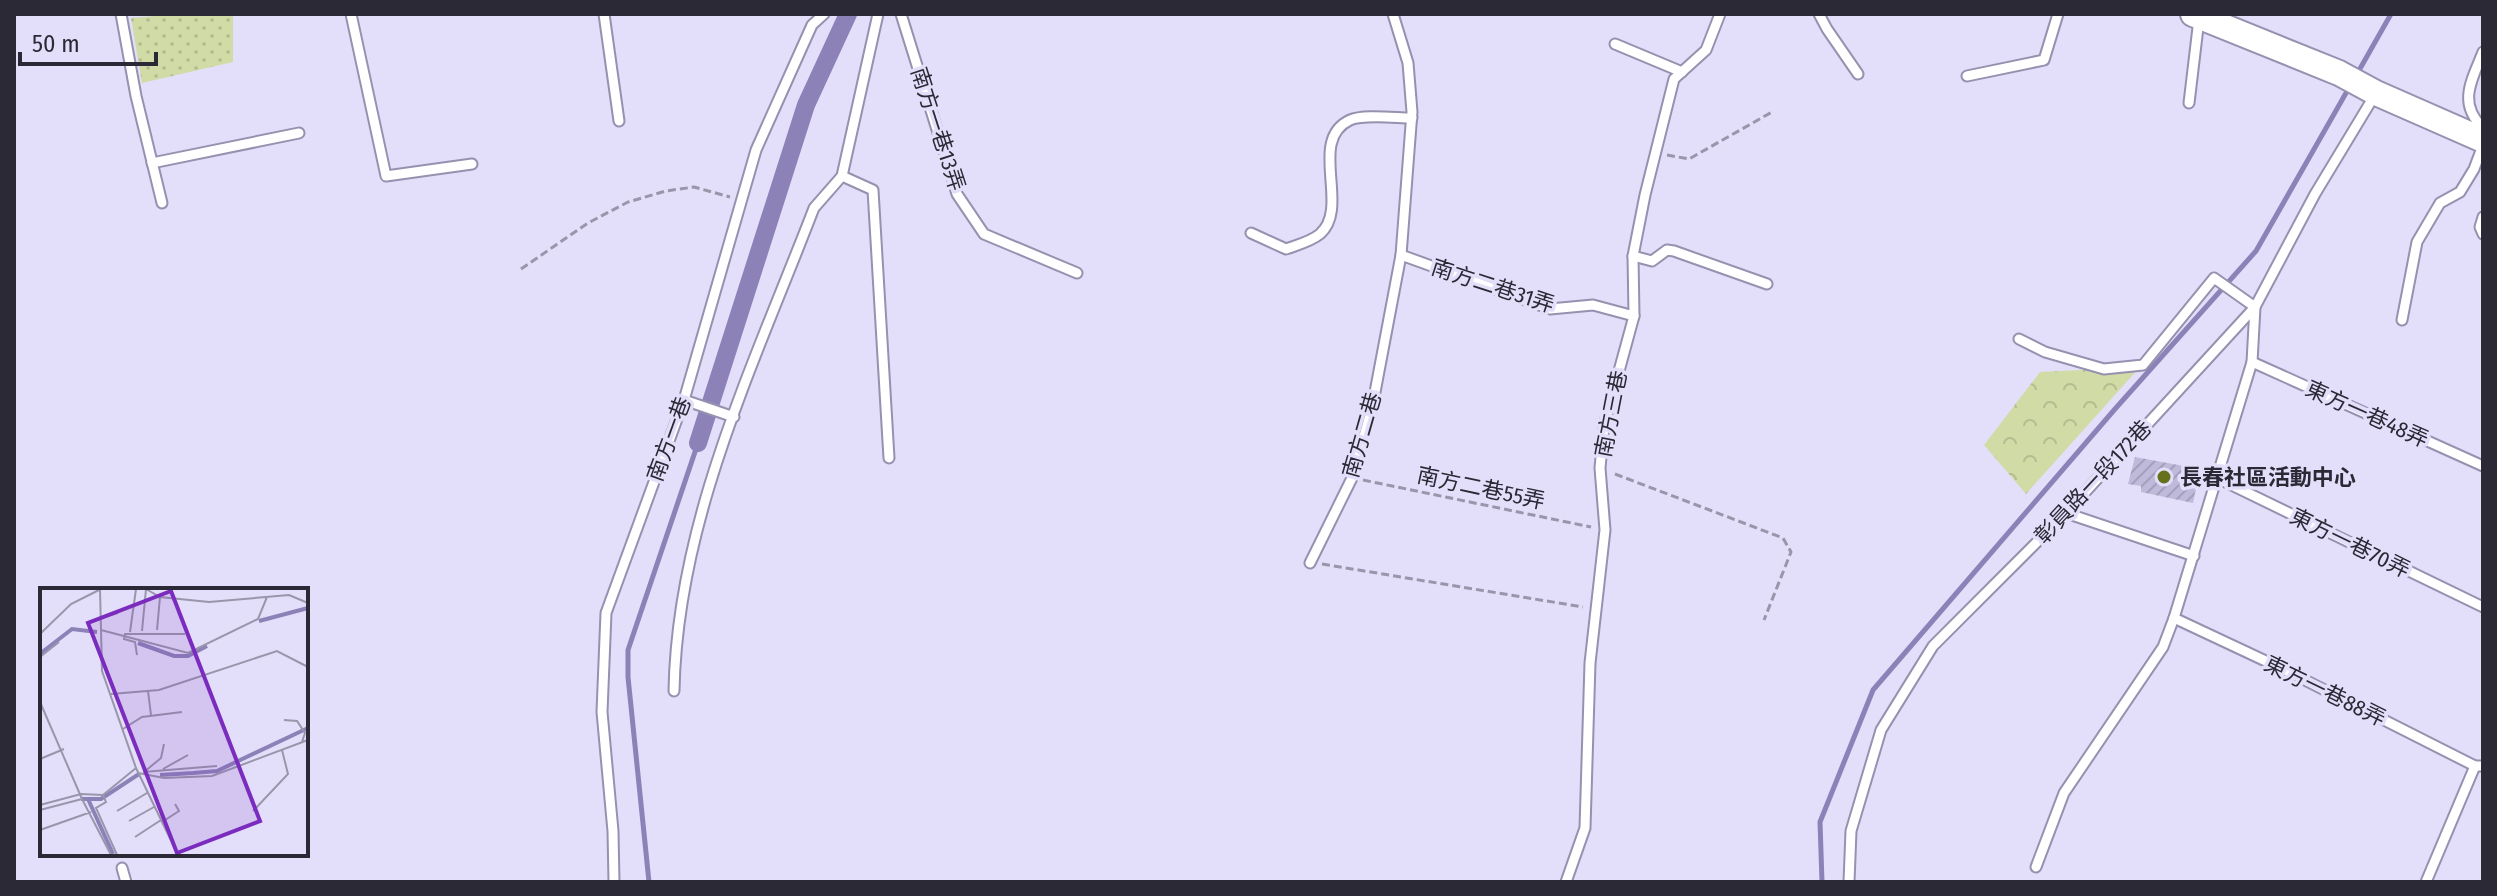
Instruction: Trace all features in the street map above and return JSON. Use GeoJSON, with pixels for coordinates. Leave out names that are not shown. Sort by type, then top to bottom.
{"type":"FeatureCollection","features":[{"type":"Feature","properties":{"kind":"main road"},"geometry":{"type":"LineString","coordinates":[[2196,15],[2339,73],[2483,143]]}},
{"type":"Feature","properties":{"kind":"lane"},"geometry":{"type":"LineString","coordinates":[[121,14],[162,203]]}},
{"type":"Feature","properties":{"kind":"lane"},"geometry":{"type":"LineString","coordinates":[[351,14],[386,176],[472,164]]}},
{"type":"Feature","properties":{"kind":"lane"},"geometry":{"type":"LineString","coordinates":[[604,14],[619,121]]}},
{"type":"Feature","properties":{"kind":"lane","name":"南方一巷"},"geometry":{"type":"LineString","coordinates":[[614,882],[613,831],[602,712],[606,613],[684,400],[756,150],[812,25],[824,14]]}},
{"type":"Feature","properties":{"kind":"lane"},"geometry":{"type":"LineString","coordinates":[[674,691],[675,648],[682,593],[706,494],[814,208],[842,176],[878,14]]}},
{"type":"Feature","properties":{"kind":"lane","name":"南方一巷13弄"},"geometry":{"type":"LineString","coordinates":[[901,14],[957,194],[974,220],[984,234],[1077,273]]}},
{"type":"Feature","properties":{"kind":"lane","name":"南方二巷"},"geometry":{"type":"LineString","coordinates":[[1310,563],[1352,478],[1372,408],[1401,255],[1412,118],[1408,63],[1393,14]]}},
{"type":"Feature","properties":{"kind":"lane","name":"南方三巷"},"geometry":{"type":"LineString","coordinates":[[1566,882],[1585,828],[1590,663],[1605,530],[1600,468],[1604,426],[1634,316],[1633,256],[1674,79],[1706,50],[1720,14]]}},
{"type":"Feature","properties":{"kind":"lane"},"geometry":{"type":"LineString","coordinates":[[1819,14],[1858,74]]}},
{"type":"Feature","properties":{"kind":"lane"},"geometry":{"type":"LineString","coordinates":[[1967,76],[2044,60],[2058,14]]}},
{"type":"Feature","properties":{"kind":"lane"},"geometry":{"type":"LineString","coordinates":[[2189,103],[2196,15]]}},
{"type":"Feature","properties":{"kind":"lane"},"geometry":{"type":"LineString","coordinates":[[1615,44],[1682,72]]}},
{"type":"Feature","properties":{"kind":"lane"},"geometry":{"type":"LineString","coordinates":[[2483,52],[2467,93],[2474,119],[2483,128]]}},
{"type":"Feature","properties":{"kind":"lane","name":"彰員路一段172巷"},"geometry":{"type":"LineString","coordinates":[[1849,882],[1851,831],[1881,730],[1933,646],[2066,513],[2255,307],[2369,90]]}},
{"type":"Feature","properties":{"kind":"lane"},"geometry":{"type":"LineString","coordinates":[[1251,233],[1286,249],[1308,242],[1322,233],[1329,218],[1332,192],[1330,145],[1337,130],[1351,119],[1412,118]]}},
{"type":"Feature","properties":{"kind":"lane"},"geometry":{"type":"LineString","coordinates":[[152,163],[299,133]]}},
{"type":"Feature","properties":{"kind":"lane"},"geometry":{"type":"LineString","coordinates":[[2402,320],[2417,242],[2440,203],[2460,192],[2474,169],[2483,143]]}},
{"type":"Feature","properties":{"kind":"lane"},"geometry":{"type":"LineString","coordinates":[[842,176],[873,190],[889,458]]}},
{"type":"Feature","properties":{"kind":"lane"},"geometry":{"type":"LineString","coordinates":[[2483,217],[2480,227],[2483,234]]}},
{"type":"Feature","properties":{"kind":"lane"},"geometry":{"type":"LineString","coordinates":[[1633,256],[1652,261],[1667,250],[1674,251],[1767,284]]}},
{"type":"Feature","properties":{"kind":"lane","name":"南方二巷31弄"},"geometry":{"type":"LineString","coordinates":[[1401,255],[1550,309],[1593,305],[1634,316]]}},
{"type":"Feature","properties":{"kind":"lane"},"geometry":{"type":"LineString","coordinates":[[2019,339],[2045,352],[2104,369],[2143,365],[2214,278],[2255,307],[2252,362],[2194,556],[2163,647],[2064,793],[2036,867]]}},
{"type":"Feature","properties":{"kind":"lane","name":"東方一巷48弄"},"geometry":{"type":"LineString","coordinates":[[2252,362],[2483,466]]}},
{"type":"Feature","properties":{"kind":"lane"},"geometry":{"type":"LineString","coordinates":[[684,400],[734,417]]}},
{"type":"Feature","properties":{"kind":"lane","name":"東方一巷70弄"},"geometry":{"type":"LineString","coordinates":[[2217,478],[2483,607]]}},
{"type":"Feature","properties":{"kind":"lane"},"geometry":{"type":"LineString","coordinates":[[2066,513],[2194,556]]}},
{"type":"Feature","properties":{"kind":"lane","name":"東方一巷88弄"},"geometry":{"type":"LineString","coordinates":[[2174,618],[2479,766]]}},
{"type":"Feature","properties":{"kind":"lane"},"geometry":{"type":"LineString","coordinates":[[2426,882],[2479,766]]}},
{"type":"Feature","properties":{"kind":"lane"},"geometry":{"type":"LineString","coordinates":[[122,868],[126,882]]}},
{"type":"Feature","properties":{"kind":"path"},"geometry":{"type":"LineString","coordinates":[[1655,152],[1689,159],[1772,112]]}},
{"type":"Feature","properties":{"kind":"path"},"geometry":{"type":"LineString","coordinates":[[521,269],[588,223],[628,202],[694,187],[742,201]]}},
{"type":"Feature","properties":{"kind":"path"},"geometry":{"type":"LineString","coordinates":[[1600,468],[1783,538],[1791,552],[1764,620]]}},
{"type":"Feature","properties":{"kind":"path","name":"南方二巷55弄"},"geometry":{"type":"LineString","coordinates":[[1352,478],[1605,530]]}},
{"type":"Feature","properties":{"kind":"path"},"geometry":{"type":"LineString","coordinates":[[1310,563],[1596,609]]}},
{"type":"Feature","properties":{"kind":"green space"},"geometry":{"type":"Polygon","coordinates":[[[233,14],[233,62],[142,83],[131,18],[233,14]]]}},
{"type":"Feature","properties":{"kind":"green space"},"geometry":{"type":"Polygon","coordinates":[[[2140,367],[2026,494],[1984,445],[2040,372],[2140,367]]]}},
{"type":"Feature","properties":{"kind":"building","name":"長春社區活動中心"},"geometry":{"type":"Polygon","coordinates":[[[2135,457],[2200,469],[2193,503],[2141,492],[2141,486],[2128,484],[2135,457]]]}},
{"type":"Feature","properties":{"kind":"waterway"},"geometry":{"type":"LineString","coordinates":[[698,443],[806,105],[848,14]]}},
{"type":"Feature","properties":{"kind":"waterway"},"geometry":{"type":"LineString","coordinates":[[2357,74],[2391,14]]}},
{"type":"Feature","properties":{"kind":"waterway"},"geometry":{"type":"LineString","coordinates":[[1822,882],[1820,822],[1873,690],[2256,251],[2350,86]]}},
{"type":"Feature","properties":{"kind":"waterway"},"geometry":{"type":"LineString","coordinates":[[649,882],[628,677],[628,650],[698,443]]}},
{"type":"Feature","properties":{"kind":"place","name":"長春社區活動中心"},"geometry":{"type":"Point","coordinates":[2164,477]}}]}
